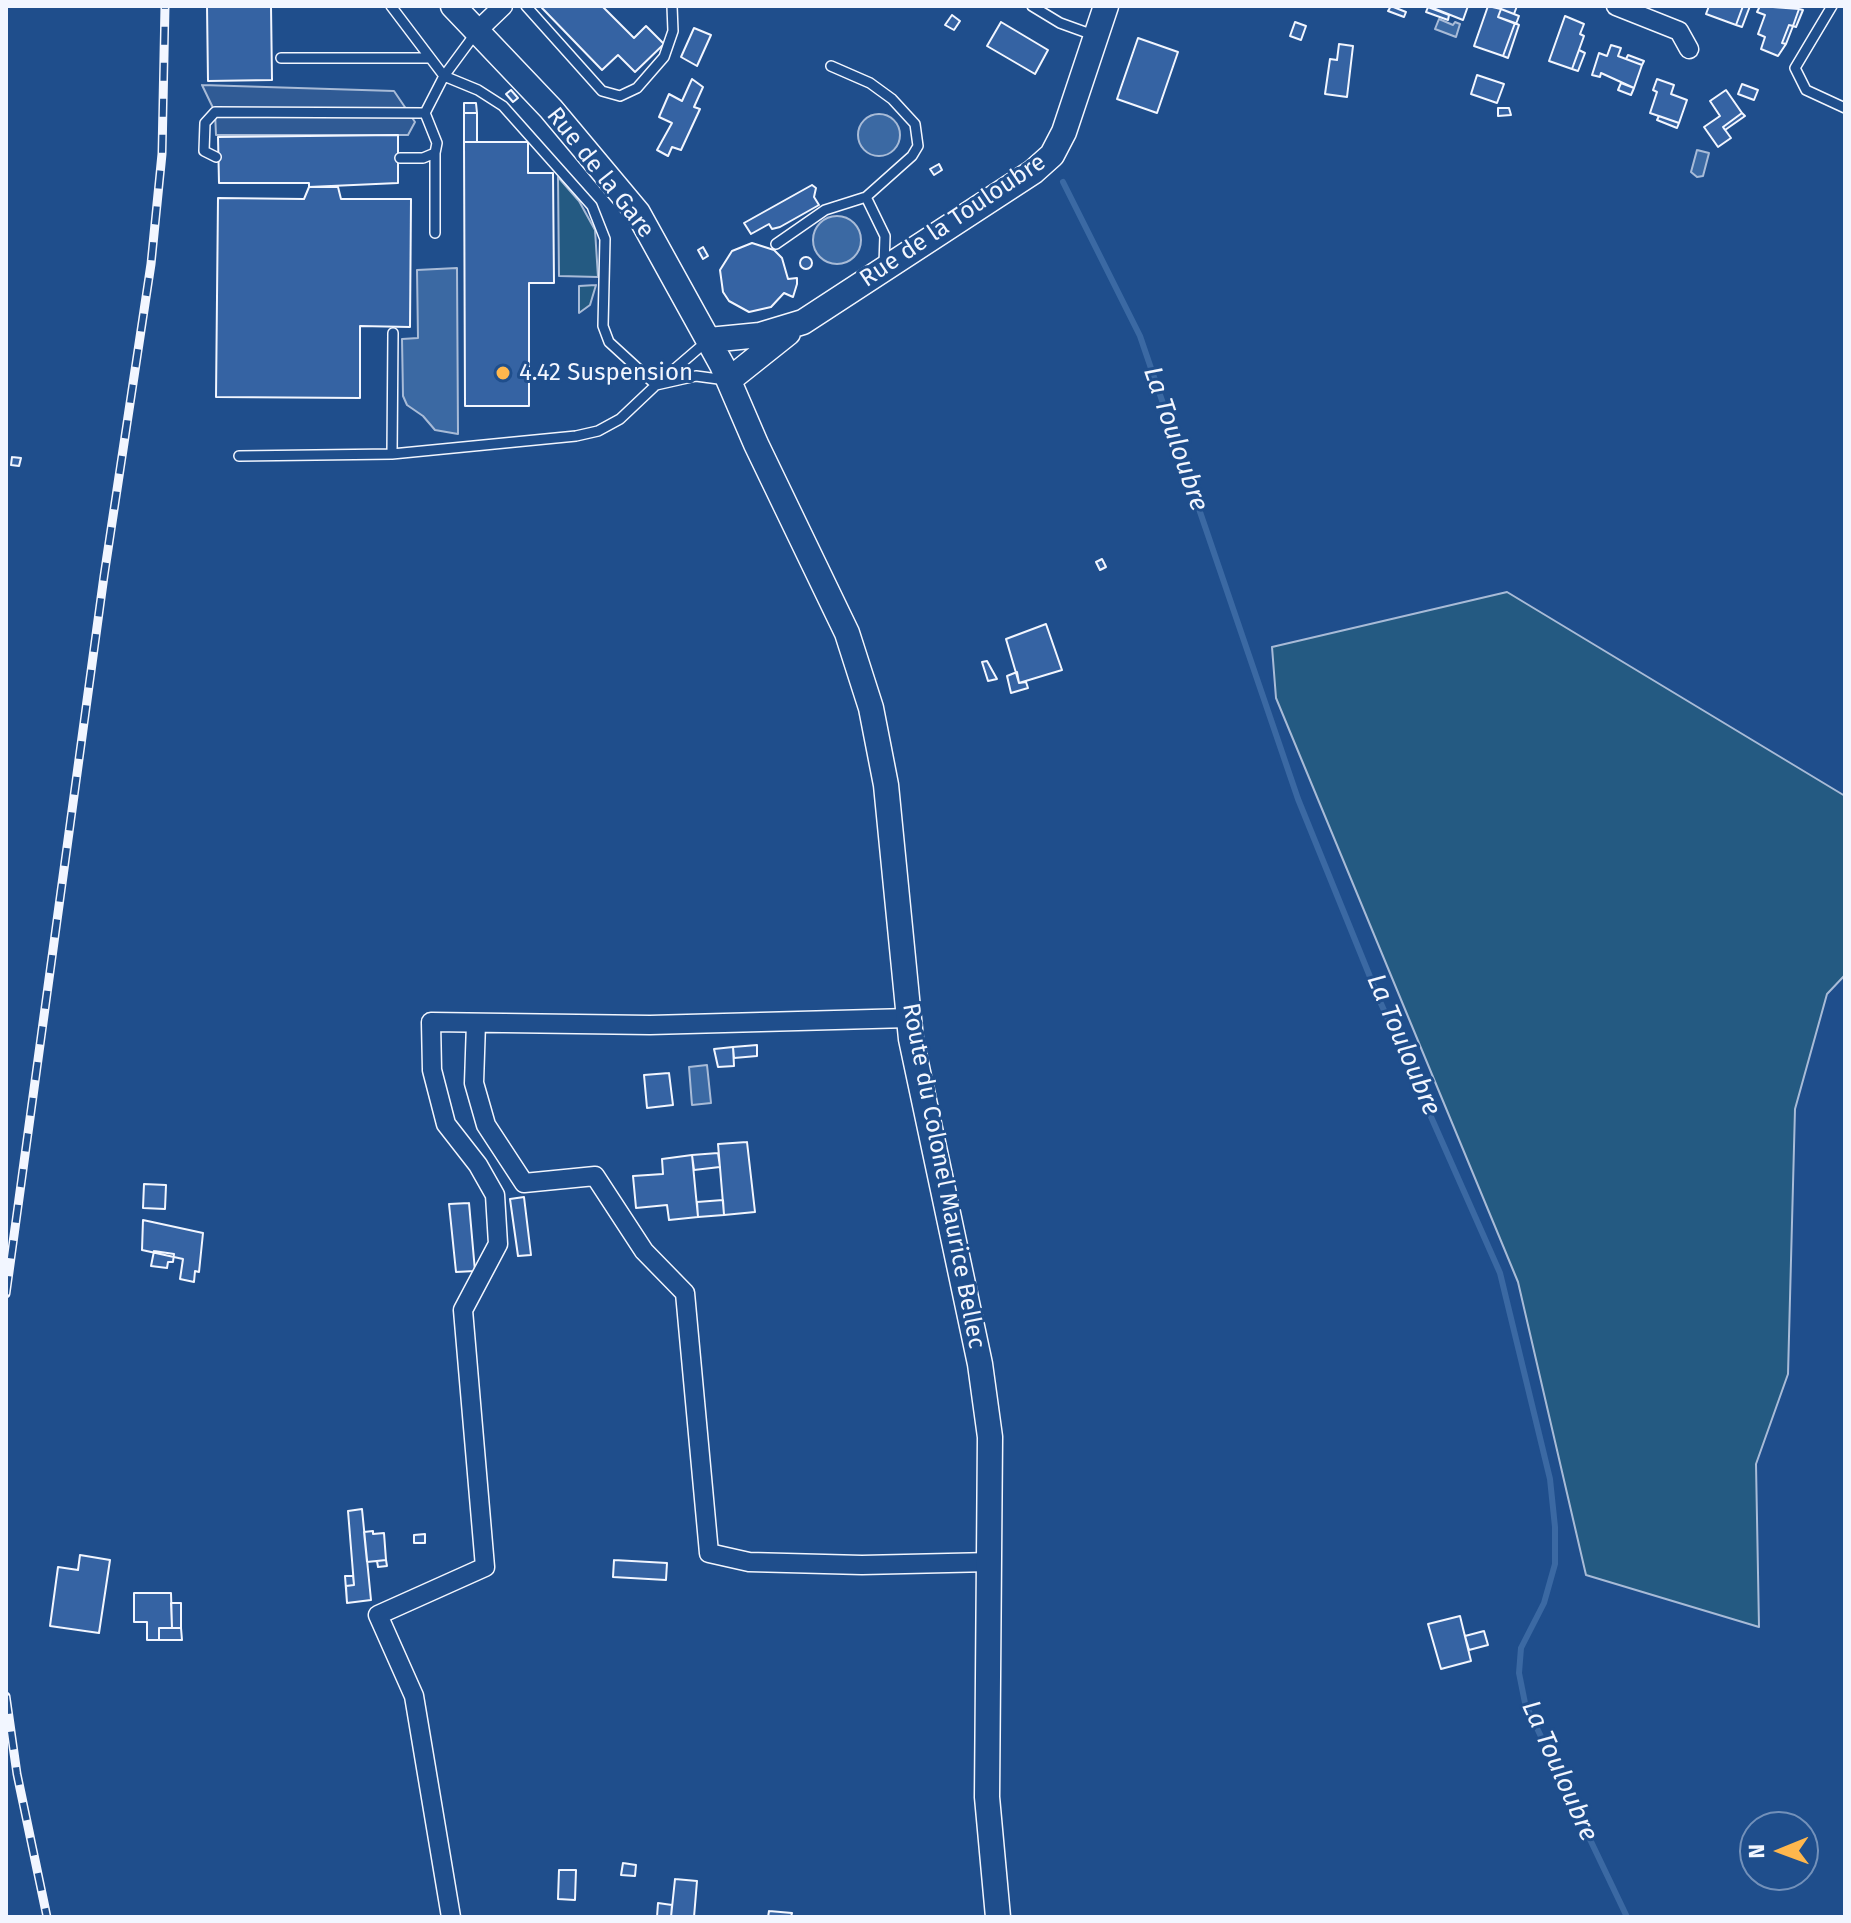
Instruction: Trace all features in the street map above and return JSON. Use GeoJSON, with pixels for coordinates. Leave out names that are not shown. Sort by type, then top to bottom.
{"type":"FeatureCollection","features":[{"type":"Feature","properties":{"kind":"main road","name":"Rue de la Gare"},"geometry":{"type":"LineString","coordinates":[[453,6],[551,109],[638,213],[727,376]]}},
{"type":"Feature","properties":{"kind":"main road","name":"Rue de la Touloubre"},"geometry":{"type":"LineString","coordinates":[[709,340],[760,335],[803,322],[883,269],[897,245],[1033,172],[1052,155],[1064,132],[1106,6]]}},
{"type":"Feature","properties":{"kind":"main road"},"geometry":{"type":"LineString","coordinates":[[727,376],[803,322]]}},
{"type":"Feature","properties":{"kind":"main road","name":"Route du Colonel Maurice Bellec"},"geometry":{"type":"LineString","coordinates":[[727,376],[847,633],[871,708],[886,785],[909,1018],[980,1364],[990,1437],[987,1797],[998,1917]]}},
{"type":"Feature","properties":{"kind":"street"},"geometry":{"type":"LineString","coordinates":[[477,31],[503,6]]}},
{"type":"Feature","properties":{"kind":"street"},"geometry":{"type":"LineString","coordinates":[[1616,6],[1679,31],[1689,49]]}},
{"type":"Feature","properties":{"kind":"street"},"geometry":{"type":"LineString","coordinates":[[451,1917],[414,1696],[378,1615],[485,1567],[463,1310],[498,1244],[495,1195],[478,1165],[446,1124],[432,1070],[431,1022],[650,1025],[909,1018]]}},
{"type":"Feature","properties":{"kind":"street"},"geometry":{"type":"LineString","coordinates":[[476,1023],[474,1083],[486,1125],[524,1183],[595,1176],[644,1251],[685,1293],[709,1553],[749,1562],[777,1563],[991,1562]]}},
{"type":"Feature","properties":{"kind":"lane"},"geometry":{"type":"LineString","coordinates":[[391,6],[444,76],[478,90],[503,106],[592,206],[605,239],[603,326],[609,342],[656,385]]}},
{"type":"Feature","properties":{"kind":"lane"},"geometry":{"type":"LineString","coordinates":[[526,6],[602,91],[620,96],[637,88],[664,57],[673,31],[672,6]]}},
{"type":"Feature","properties":{"kind":"lane"},"geometry":{"type":"LineString","coordinates":[[1032,6],[1060,23],[1096,36]]}},
{"type":"Feature","properties":{"kind":"lane"},"geometry":{"type":"LineString","coordinates":[[1832,6],[1795,68],[1806,90],[1845,108]]}},
{"type":"Feature","properties":{"kind":"lane"},"geometry":{"type":"LineString","coordinates":[[435,233],[437,143],[425,113],[444,76],[477,31]]}},
{"type":"Feature","properties":{"kind":"lane"},"geometry":{"type":"LineString","coordinates":[[281,58],[430,58]]}},
{"type":"Feature","properties":{"kind":"lane"},"geometry":{"type":"LineString","coordinates":[[776,244],[825,210],[866,197],[912,156],[918,131],[892,99],[870,83],[831,66]]}},
{"type":"Feature","properties":{"kind":"lane"},"geometry":{"type":"LineString","coordinates":[[216,157],[204,151],[205,123],[215,112],[425,113]]}},
{"type":"Feature","properties":{"kind":"lane"},"geometry":{"type":"LineString","coordinates":[[400,158],[423,158],[435,153]]}},
{"type":"Feature","properties":{"kind":"lane"},"geometry":{"type":"LineString","coordinates":[[866,197],[897,245]]}},
{"type":"Feature","properties":{"kind":"lane"},"geometry":{"type":"LineString","coordinates":[[392,454],[393,333]]}},
{"type":"Feature","properties":{"kind":"lane"},"geometry":{"type":"LineString","coordinates":[[239,456],[392,454],[576,436],[598,431],[620,419],[709,340]]}},
{"type":"Feature","properties":{"kind":"lane"},"geometry":{"type":"LineString","coordinates":[[656,385],[696,376],[727,376]]}},
{"type":"Feature","properties":{"kind":"shaded area"},"geometry":{"type":"Polygon","coordinates":[[[1439,19],[1453,25],[1455,22],[1460,24],[1456,37],[1435,29],[1439,19]]]}},
{"type":"Feature","properties":{"kind":"shaded area"},"geometry":{"type":"Polygon","coordinates":[[[202,85],[394,91],[415,122],[408,135],[216,135],[215,112],[202,85]]]}},
{"type":"Feature","properties":{"kind":"shaded area"},"geometry":{"type":"Polygon","coordinates":[[[879,114],[894,120],[900,135],[894,150],[879,156],[864,150],[858,135],[864,120],[879,114]]]}},
{"type":"Feature","properties":{"kind":"shaded area"},"geometry":{"type":"Polygon","coordinates":[[[1697,150],[1709,153],[1703,176],[1697,177],[1691,172],[1697,150]]]}},
{"type":"Feature","properties":{"kind":"shaded area"},"geometry":{"type":"Polygon","coordinates":[[[558,177],[579,201],[595,230],[598,277],[559,276],[558,177]]]}},
{"type":"Feature","properties":{"kind":"shaded area"},"geometry":{"type":"Polygon","coordinates":[[[837,216],[854,223],[861,240],[854,257],[837,264],[820,257],[813,240],[820,223],[837,216]]]}},
{"type":"Feature","properties":{"kind":"shaded area"},"geometry":{"type":"Polygon","coordinates":[[[457,268],[458,434],[435,430],[423,416],[407,405],[403,396],[402,339],[418,338],[417,270],[457,268]]]}},
{"type":"Feature","properties":{"kind":"shaded area"},"geometry":{"type":"Polygon","coordinates":[[[596,285],[590,305],[579,313],[579,286],[596,285]]]}},
{"type":"Feature","properties":{"kind":"shaded area"},"geometry":{"type":"Polygon","coordinates":[[[1507,592],[1845,796],[1845,975],[1827,994],[1795,1109],[1788,1374],[1756,1464],[1759,1627],[1586,1575],[1518,1282],[1276,698],[1272,647],[1507,592]]]}},
{"type":"Feature","properties":{"kind":"shaded area"},"geometry":{"type":"Polygon","coordinates":[[[707,1065],[711,1103],[692,1105],[689,1067],[707,1065]]]}},
{"type":"Feature","properties":{"kind":"building"},"geometry":{"type":"Polygon","coordinates":[[[207,6],[271,6],[272,80],[208,81],[207,6]]]}},
{"type":"Feature","properties":{"kind":"building"},"geometry":{"type":"Polygon","coordinates":[[[602,6],[634,38],[646,26],[664,44],[635,72],[618,55],[602,70],[542,8],[602,6]]]}},
{"type":"Feature","properties":{"kind":"building"},"geometry":{"type":"Polygon","coordinates":[[[1391,6],[1406,12],[1404,17],[1388,11],[1391,6]]]}},
{"type":"Feature","properties":{"kind":"building"},"geometry":{"type":"Polygon","coordinates":[[[1428,6],[1468,6],[1463,20],[1428,6]]]}},
{"type":"Feature","properties":{"kind":"building"},"geometry":{"type":"Polygon","coordinates":[[[1488,6],[1501,9],[1498,17],[1515,23],[1503,56],[1474,46],[1488,6]]]}},
{"type":"Feature","properties":{"kind":"building"},"geometry":{"type":"Polygon","coordinates":[[[1502,6],[1517,6],[1514,14],[1501,9],[1502,6]]]}},
{"type":"Feature","properties":{"kind":"building"},"geometry":{"type":"Polygon","coordinates":[[[1709,6],[1743,6],[1736,25],[1706,14],[1709,6]]]}},
{"type":"Feature","properties":{"kind":"building"},"geometry":{"type":"Polygon","coordinates":[[[1743,6],[1750,6],[1742,27],[1736,25],[1743,6]]]}},
{"type":"Feature","properties":{"kind":"building"},"geometry":{"type":"Polygon","coordinates":[[[1760,6],[1799,9],[1793,26],[1789,25],[1782,43],[1786,44],[1778,56],[1761,49],[1765,37],[1758,34],[1765,15],[1757,12],[1760,6]]]}},
{"type":"Feature","properties":{"kind":"building"},"geometry":{"type":"Polygon","coordinates":[[[1428,7],[1449,15],[1448,20],[1426,12],[1428,7]]]}},
{"type":"Feature","properties":{"kind":"building"},"geometry":{"type":"Polygon","coordinates":[[[1501,9],[1519,16],[1516,24],[1498,17],[1501,9]]]}},
{"type":"Feature","properties":{"kind":"building"},"geometry":{"type":"Polygon","coordinates":[[[1799,9],[1803,10],[1796,27],[1793,26],[1799,9]]]}},
{"type":"Feature","properties":{"kind":"building"},"geometry":{"type":"Polygon","coordinates":[[[952,15],[960,21],[954,30],[945,25],[952,15]]]}},
{"type":"Feature","properties":{"kind":"building"},"geometry":{"type":"Polygon","coordinates":[[[1565,16],[1584,24],[1580,34],[1584,36],[1572,69],[1549,61],[1565,16]]]}},
{"type":"Feature","properties":{"kind":"building"},"geometry":{"type":"Polygon","coordinates":[[[1001,22],[1048,50],[1035,74],[987,46],[1001,22]]]}},
{"type":"Feature","properties":{"kind":"building"},"geometry":{"type":"Polygon","coordinates":[[[1295,22],[1306,26],[1301,40],[1290,36],[1295,22]]]}},
{"type":"Feature","properties":{"kind":"building"},"geometry":{"type":"Polygon","coordinates":[[[1515,23],[1519,25],[1508,58],[1503,56],[1515,23]]]}},
{"type":"Feature","properties":{"kind":"building"},"geometry":{"type":"Polygon","coordinates":[[[1789,25],[1793,26],[1786,44],[1782,43],[1789,25]]]}},
{"type":"Feature","properties":{"kind":"building"},"geometry":{"type":"Polygon","coordinates":[[[694,28],[711,35],[697,66],[681,57],[694,28]]]}},
{"type":"Feature","properties":{"kind":"building"},"geometry":{"type":"Polygon","coordinates":[[[1138,38],[1178,52],[1157,113],[1117,99],[1138,38]]]}},
{"type":"Feature","properties":{"kind":"building"},"geometry":{"type":"Polygon","coordinates":[[[1339,44],[1353,46],[1347,97],[1325,94],[1330,59],[1337,60],[1339,44]]]}},
{"type":"Feature","properties":{"kind":"building"},"geometry":{"type":"Polygon","coordinates":[[[1611,45],[1621,48],[1618,56],[1642,65],[1634,88],[1601,73],[1600,77],[1592,75],[1599,53],[1607,56],[1611,45]]]}},
{"type":"Feature","properties":{"kind":"building"},"geometry":{"type":"Polygon","coordinates":[[[1579,50],[1585,53],[1578,71],[1572,69],[1579,50]]]}},
{"type":"Feature","properties":{"kind":"building"},"geometry":{"type":"Polygon","coordinates":[[[1628,55],[1644,61],[1642,65],[1626,59],[1628,55]]]}},
{"type":"Feature","properties":{"kind":"building"},"geometry":{"type":"Polygon","coordinates":[[[1477,75],[1504,84],[1497,103],[1471,94],[1477,75]]]}},
{"type":"Feature","properties":{"kind":"building"},"geometry":{"type":"Polygon","coordinates":[[[692,79],[703,87],[694,107],[700,109],[681,150],[672,147],[668,156],[657,150],[672,123],[659,117],[669,94],[682,101],[692,79]]]}},
{"type":"Feature","properties":{"kind":"building"},"geometry":{"type":"Polygon","coordinates":[[[1657,79],[1674,85],[1671,94],[1687,100],[1679,123],[1650,113],[1657,92],[1653,90],[1657,79]]]}},
{"type":"Feature","properties":{"kind":"building"},"geometry":{"type":"Polygon","coordinates":[[[1621,83],[1634,88],[1631,95],[1618,90],[1621,83]]]}},
{"type":"Feature","properties":{"kind":"building"},"geometry":{"type":"Polygon","coordinates":[[[1742,84],[1758,90],[1754,100],[1738,94],[1742,84]]]}},
{"type":"Feature","properties":{"kind":"building"},"geometry":{"type":"Polygon","coordinates":[[[511,90],[518,98],[513,102],[506,94],[511,90]]]}},
{"type":"Feature","properties":{"kind":"building"},"geometry":{"type":"Polygon","coordinates":[[[1726,90],[1742,113],[1723,127],[1731,138],[1718,147],[1704,127],[1720,116],[1710,101],[1726,90]]]}},
{"type":"Feature","properties":{"kind":"building"},"geometry":{"type":"Polygon","coordinates":[[[464,103],[476,103],[477,113],[464,113],[464,103]]]}},
{"type":"Feature","properties":{"kind":"building"},"geometry":{"type":"Polygon","coordinates":[[[1498,108],[1509,108],[1511,115],[1498,116],[1498,108]]]}},
{"type":"Feature","properties":{"kind":"building"},"geometry":{"type":"Polygon","coordinates":[[[464,113],[477,113],[477,142],[464,142],[464,113]]]}},
{"type":"Feature","properties":{"kind":"building"},"geometry":{"type":"Polygon","coordinates":[[[1742,113],[1745,116],[1725,130],[1723,127],[1742,113]]]}},
{"type":"Feature","properties":{"kind":"building"},"geometry":{"type":"Polygon","coordinates":[[[1659,116],[1679,123],[1677,128],[1657,120],[1659,116]]]}},
{"type":"Feature","properties":{"kind":"building"},"geometry":{"type":"Polygon","coordinates":[[[398,135],[398,183],[309,187],[309,183],[219,183],[218,137],[398,135]]]}},
{"type":"Feature","properties":{"kind":"building"},"geometry":{"type":"Polygon","coordinates":[[[464,142],[528,142],[528,173],[553,173],[554,283],[529,283],[529,406],[465,406],[464,142]]]}},
{"type":"Feature","properties":{"kind":"building"},"geometry":{"type":"Polygon","coordinates":[[[939,164],[942,170],[934,175],[930,169],[939,164]]]}},
{"type":"Feature","properties":{"kind":"building"},"geometry":{"type":"Polygon","coordinates":[[[812,185],[816,188],[814,197],[819,205],[780,227],[772,229],[769,224],[751,234],[744,223],[812,185]]]}},
{"type":"Feature","properties":{"kind":"building"},"geometry":{"type":"Polygon","coordinates":[[[309,187],[338,187],[341,199],[411,199],[410,327],[360,326],[360,398],[216,397],[218,198],[304,199],[309,187]]]}},
{"type":"Feature","properties":{"kind":"building"},"geometry":{"type":"Polygon","coordinates":[[[752,243],[774,250],[782,258],[788,279],[797,278],[797,284],[793,297],[784,293],[771,307],[749,312],[729,301],[723,292],[720,270],[732,251],[752,243]]]}},
{"type":"Feature","properties":{"kind":"building"},"geometry":{"type":"Polygon","coordinates":[[[703,247],[708,256],[703,259],[698,250],[703,247]]]}},
{"type":"Feature","properties":{"kind":"building"},"geometry":{"type":"Polygon","coordinates":[[[801,258],[811,258],[811,268],[801,268],[801,258]]]}},
{"type":"Feature","properties":{"kind":"building"},"geometry":{"type":"Polygon","coordinates":[[[12,457],[21,458],[19,466],[11,465],[12,457]]]}},
{"type":"Feature","properties":{"kind":"building"},"geometry":{"type":"Polygon","coordinates":[[[1102,559],[1106,567],[1100,570],[1096,562],[1102,559]]]}},
{"type":"Feature","properties":{"kind":"building"},"geometry":{"type":"Polygon","coordinates":[[[1046,624],[1062,670],[1019,683],[1006,639],[1046,624]]]}},
{"type":"Feature","properties":{"kind":"building"},"geometry":{"type":"Polygon","coordinates":[[[987,661],[997,679],[988,681],[982,662],[987,661]]]}},
{"type":"Feature","properties":{"kind":"building"},"geometry":{"type":"Polygon","coordinates":[[[1017,672],[1019,683],[1026,682],[1028,688],[1011,693],[1007,676],[1017,672]]]}},
{"type":"Feature","properties":{"kind":"building"},"geometry":{"type":"Polygon","coordinates":[[[757,1045],[757,1056],[734,1058],[733,1047],[757,1045]]]}},
{"type":"Feature","properties":{"kind":"building"},"geometry":{"type":"Polygon","coordinates":[[[733,1047],[734,1066],[718,1067],[714,1049],[733,1047]]]}},
{"type":"Feature","properties":{"kind":"building"},"geometry":{"type":"Polygon","coordinates":[[[669,1073],[673,1105],[647,1108],[644,1075],[669,1073]]]}},
{"type":"Feature","properties":{"kind":"building"},"geometry":{"type":"Polygon","coordinates":[[[747,1142],[755,1212],[724,1215],[718,1144],[747,1142]]]}},
{"type":"Feature","properties":{"kind":"building"},"geometry":{"type":"Polygon","coordinates":[[[718,1153],[720,1167],[694,1170],[692,1155],[718,1153]]]}},
{"type":"Feature","properties":{"kind":"building"},"geometry":{"type":"Polygon","coordinates":[[[692,1155],[698,1217],[669,1220],[667,1205],[636,1208],[633,1176],[663,1174],[662,1159],[692,1155]]]}},
{"type":"Feature","properties":{"kind":"building"},"geometry":{"type":"Polygon","coordinates":[[[144,1184],[166,1185],[165,1209],[143,1208],[144,1184]]]}},
{"type":"Feature","properties":{"kind":"building"},"geometry":{"type":"Polygon","coordinates":[[[524,1197],[531,1255],[518,1256],[510,1199],[524,1197]]]}},
{"type":"Feature","properties":{"kind":"building"},"geometry":{"type":"Polygon","coordinates":[[[723,1200],[724,1215],[698,1217],[697,1202],[723,1200]]]}},
{"type":"Feature","properties":{"kind":"building"},"geometry":{"type":"Polygon","coordinates":[[[469,1203],[475,1271],[456,1272],[449,1204],[469,1203]]]}},
{"type":"Feature","properties":{"kind":"building"},"geometry":{"type":"Polygon","coordinates":[[[143,1220],[203,1233],[199,1272],[195,1271],[194,1282],[180,1279],[183,1259],[142,1250],[143,1220]]]}},
{"type":"Feature","properties":{"kind":"building"},"geometry":{"type":"Polygon","coordinates":[[[154,1251],[174,1254],[173,1262],[168,1262],[167,1268],[151,1266],[154,1251]]]}},
{"type":"Feature","properties":{"kind":"building"},"geometry":{"type":"Polygon","coordinates":[[[362,1509],[371,1600],[347,1603],[346,1586],[354,1585],[348,1511],[362,1509]]]}},
{"type":"Feature","properties":{"kind":"building"},"geometry":{"type":"Polygon","coordinates":[[[373,1531],[373,1534],[384,1533],[386,1560],[367,1562],[364,1532],[373,1531]]]}},
{"type":"Feature","properties":{"kind":"building"},"geometry":{"type":"Polygon","coordinates":[[[425,1534],[425,1543],[414,1543],[414,1535],[425,1534]]]}},
{"type":"Feature","properties":{"kind":"building"},"geometry":{"type":"Polygon","coordinates":[[[80,1555],[110,1560],[99,1633],[50,1626],[58,1567],[78,1570],[80,1555]]]}},
{"type":"Feature","properties":{"kind":"building"},"geometry":{"type":"Polygon","coordinates":[[[386,1560],[387,1566],[378,1567],[377,1561],[386,1560]]]}},
{"type":"Feature","properties":{"kind":"building"},"geometry":{"type":"Polygon","coordinates":[[[614,1560],[667,1563],[666,1580],[613,1577],[614,1560]]]}},
{"type":"Feature","properties":{"kind":"building"},"geometry":{"type":"Polygon","coordinates":[[[345,1576],[353,1576],[354,1585],[346,1586],[347,1603],[345,1576]]]}},
{"type":"Feature","properties":{"kind":"building"},"geometry":{"type":"Polygon","coordinates":[[[134,1593],[171,1593],[172,1628],[159,1628],[159,1640],[147,1640],[147,1622],[134,1622],[134,1593]]]}},
{"type":"Feature","properties":{"kind":"building"},"geometry":{"type":"Polygon","coordinates":[[[171,1603],[181,1603],[181,1628],[172,1628],[171,1603]]]}},
{"type":"Feature","properties":{"kind":"building"},"geometry":{"type":"Polygon","coordinates":[[[1460,1616],[1471,1661],[1441,1669],[1428,1624],[1460,1616]]]}},
{"type":"Feature","properties":{"kind":"building"},"geometry":{"type":"Polygon","coordinates":[[[159,1628],[181,1628],[182,1640],[159,1640],[159,1628]]]}},
{"type":"Feature","properties":{"kind":"building"},"geometry":{"type":"Polygon","coordinates":[[[1484,1631],[1488,1645],[1469,1650],[1465,1636],[1484,1631]]]}},
{"type":"Feature","properties":{"kind":"building"},"geometry":{"type":"Polygon","coordinates":[[[623,1863],[636,1865],[635,1876],[621,1875],[623,1863]]]}},
{"type":"Feature","properties":{"kind":"building"},"geometry":{"type":"Polygon","coordinates":[[[559,1870],[576,1870],[575,1900],[558,1899],[559,1870]]]}},
{"type":"Feature","properties":{"kind":"building"},"geometry":{"type":"Polygon","coordinates":[[[675,1879],[697,1881],[694,1917],[671,1917],[675,1879]]]}},
{"type":"Feature","properties":{"kind":"building"},"geometry":{"type":"Polygon","coordinates":[[[658,1903],[672,1905],[671,1917],[657,1917],[658,1903]]]}},
{"type":"Feature","properties":{"kind":"building"},"geometry":{"type":"Polygon","coordinates":[[[769,1911],[792,1913],[791,1917],[768,1917],[769,1911]]]}},
{"type":"Feature","properties":{"kind":"waterway","name":"La Touloubre"},"geometry":{"type":"LineString","coordinates":[[1063,182],[1140,336],[1298,799],[1379,999],[1500,1273],[1550,1479],[1555,1527],[1555,1564],[1544,1603],[1521,1648],[1519,1673],[1525,1703],[1627,1917]]}},
{"type":"Feature","properties":{"kind":"railway"},"geometry":{"type":"LineString","coordinates":[[6,1294],[104,576],[151,264],[162,154],[165,6]]}},
{"type":"Feature","properties":{"kind":"railway"},"geometry":{"type":"LineString","coordinates":[[6,1696],[17,1774],[47,1917]]}},
{"type":"Feature","properties":{"kind":"place","name":"4.42 Suspension"},"geometry":{"type":"Point","coordinates":[503,373]}}]}
